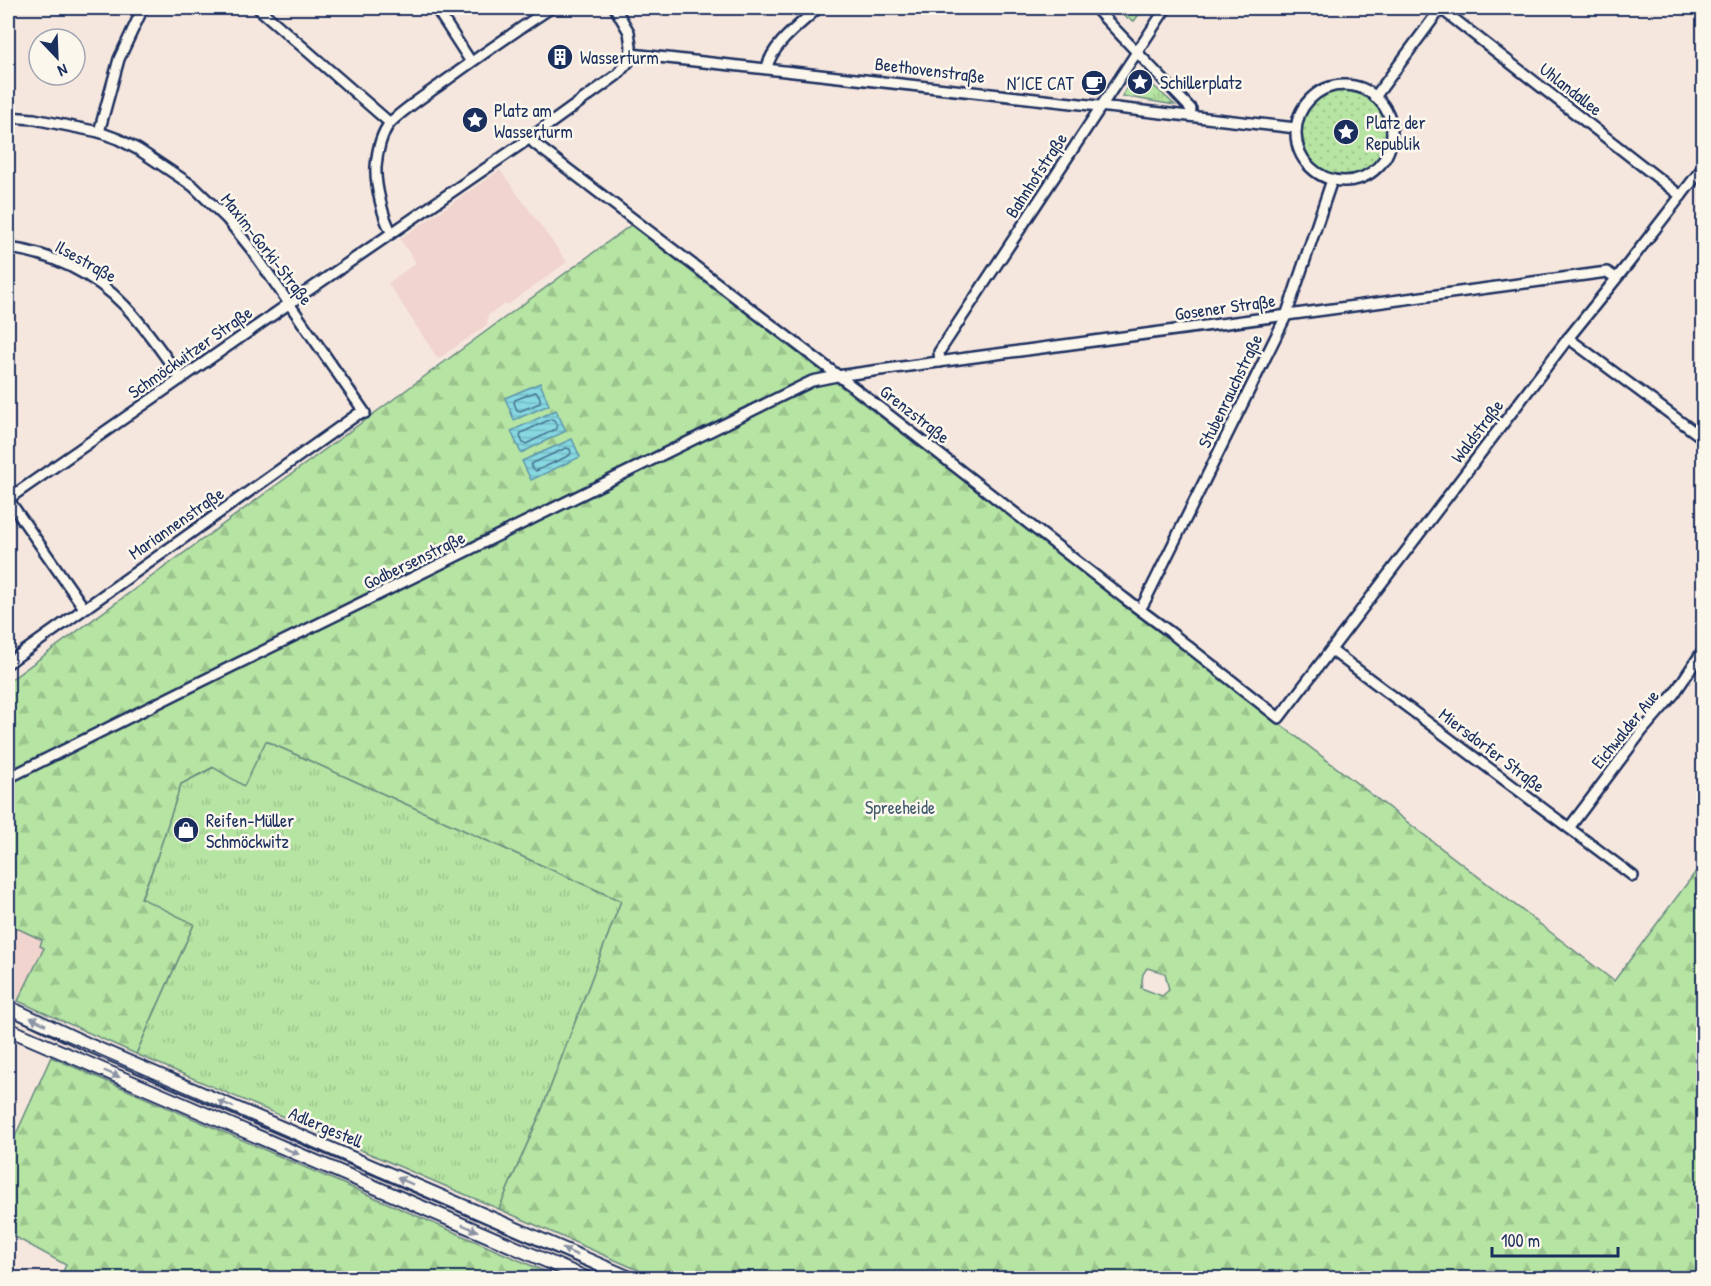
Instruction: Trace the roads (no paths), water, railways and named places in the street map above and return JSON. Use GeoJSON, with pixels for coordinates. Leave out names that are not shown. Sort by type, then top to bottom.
{"type":"FeatureCollection","features":[{"type":"Feature","properties":{"kind":"main road","name":"Adlergestell"},"geometry":{"type":"LineString","coordinates":[[8,1007],[89,1045],[630,1278]]}},
{"type":"Feature","properties":{"kind":"main road","name":"Adlergestell"},"geometry":{"type":"LineString","coordinates":[[8,1029],[586,1278]]}},
{"type":"Feature","properties":{"kind":"street"},"geometry":{"type":"LineString","coordinates":[[99,132],[119,58],[143,8]]}},
{"type":"Feature","properties":{"kind":"street"},"geometry":{"type":"LineString","coordinates":[[258,8],[390,123]]}},
{"type":"Feature","properties":{"kind":"street"},"geometry":{"type":"LineString","coordinates":[[436,8],[471,62]]}},
{"type":"Feature","properties":{"kind":"street"},"geometry":{"type":"LineString","coordinates":[[392,233],[388,227],[380,197],[376,168],[380,146],[390,123],[471,62],[550,8]]}},
{"type":"Feature","properties":{"kind":"street"},"geometry":{"type":"LineString","coordinates":[[615,8],[628,32],[631,54]]}},
{"type":"Feature","properties":{"kind":"street"},"geometry":{"type":"LineString","coordinates":[[767,68],[768,60],[775,48],[818,8]]}},
{"type":"Feature","properties":{"kind":"street"},"geometry":{"type":"LineString","coordinates":[[1095,8],[1191,109],[1190,116]]}},
{"type":"Feature","properties":{"kind":"street","name":"Bahnhofstraße"},"geometry":{"type":"LineString","coordinates":[[940,362],[939,352],[1166,8]]}},
{"type":"Feature","properties":{"kind":"street"},"geometry":{"type":"LineString","coordinates":[[1375,97],[1440,8]]}},
{"type":"Feature","properties":{"kind":"street","name":"Uhlandallee"},"geometry":{"type":"LineString","coordinates":[[1440,8],[1681,196]]}},
{"type":"Feature","properties":{"kind":"street","name":"Beethovenstraße"},"geometry":{"type":"LineString","coordinates":[[631,54],[1296,128]]}},
{"type":"Feature","properties":{"kind":"street","name":"Schmöckwitzer Straße"},"geometry":{"type":"LineString","coordinates":[[8,499],[181,379],[287,300],[392,233],[530,138],[617,75],[627,65],[631,54]]}},
{"type":"Feature","properties":{"kind":"street"},"geometry":{"type":"LineString","coordinates":[[1342,85],[1355,86],[1375,97],[1382,104],[1391,123],[1392,133],[1388,152],[1379,166],[1366,175],[1345,181],[1332,180],[1313,170],[1303,158],[1296,139],[1298,117],[1311,97],[1328,88],[1342,85]]}},
{"type":"Feature","properties":{"kind":"street","name":"Maxim-Gorki-Straße"},"geometry":{"type":"LineString","coordinates":[[8,117],[34,119],[99,132],[118,139],[194,186],[227,219],[287,300],[365,413]]}},
{"type":"Feature","properties":{"kind":"street","name":"Grenzstraße"},"geometry":{"type":"LineString","coordinates":[[530,138],[1279,718]]}},
{"type":"Feature","properties":{"kind":"street","name":"Waldstraße"},"geometry":{"type":"LineString","coordinates":[[1279,718],[1568,338],[1704,166]]}},
{"type":"Feature","properties":{"kind":"street","name":"Stubenrauchstraße"},"geometry":{"type":"LineString","coordinates":[[1140,609],[1286,316],[1332,180]]}},
{"type":"Feature","properties":{"kind":"street","name":"Ilsestraße"},"geometry":{"type":"LineString","coordinates":[[8,248],[33,252],[56,260],[84,274],[108,290],[133,314],[181,379]]}},
{"type":"Feature","properties":{"kind":"street","name":"Gosener Straße"},"geometry":{"type":"LineString","coordinates":[[837,376],[1607,272],[1616,278]]}},
{"type":"Feature","properties":{"kind":"street"},"geometry":{"type":"LineString","coordinates":[[1568,338],[1704,439]]}},
{"type":"Feature","properties":{"kind":"street","name":"Godbersenstraße"},"geometry":{"type":"LineString","coordinates":[[8,778],[803,385],[837,376]]}},
{"type":"Feature","properties":{"kind":"street","name":"Mariannenstraße"},"geometry":{"type":"LineString","coordinates":[[8,663],[358,414],[365,413]]}},
{"type":"Feature","properties":{"kind":"street"},"geometry":{"type":"LineString","coordinates":[[8,499],[84,608]]}},
{"type":"Feature","properties":{"kind":"street","name":"Eichwalder Aue"},"geometry":{"type":"LineString","coordinates":[[1569,828],[1642,731],[1674,694],[1704,649]]}},
{"type":"Feature","properties":{"kind":"street","name":"Miersdorfer Straße"},"geometry":{"type":"LineString","coordinates":[[1331,650],[1633,876]]}},
{"type":"Feature","properties":{"kind":"water"},"geometry":{"type":"Polygon","coordinates":[[[540,383],[549,405],[514,420],[505,398],[540,383]]]}},
{"type":"Feature","properties":{"kind":"water"},"geometry":{"type":"Polygon","coordinates":[[[556,410],[566,431],[521,453],[511,431],[556,410]]]}},
{"type":"Feature","properties":{"kind":"water"},"geometry":{"type":"Polygon","coordinates":[[[572,439],[580,457],[531,480],[522,461],[572,439]]]}},
{"type":"Feature","properties":{"kind":"tram line"},"geometry":{"type":"LineString","coordinates":[[8,1015],[613,1278]]}},
{"type":"Feature","properties":{"kind":"place","name":"Wasserturm"},"geometry":{"type":"Point","coordinates":[560,57]}},
{"type":"Feature","properties":{"kind":"place","name":"Schillerplatz"},"geometry":{"type":"Point","coordinates":[1140,82]}},
{"type":"Feature","properties":{"kind":"place","name":"N´ICE CAT"},"geometry":{"type":"Point","coordinates":[1094,83]}},
{"type":"Feature","properties":{"kind":"place","name":"Platz am Wasserturm"},"geometry":{"type":"Point","coordinates":[475,120]}},
{"type":"Feature","properties":{"kind":"place","name":"Platz der Republik"},"geometry":{"type":"Point","coordinates":[1346,132]}},
{"type":"Feature","properties":{"kind":"place","name":"Reifen-Müller Schmöckwitz"},"geometry":{"type":"Point","coordinates":[186,830]}},
{"type":"Feature","properties":{"kind":"park label","name":"Spreeheide"},"geometry":{"type":"Point","coordinates":[900,807]}}]}
